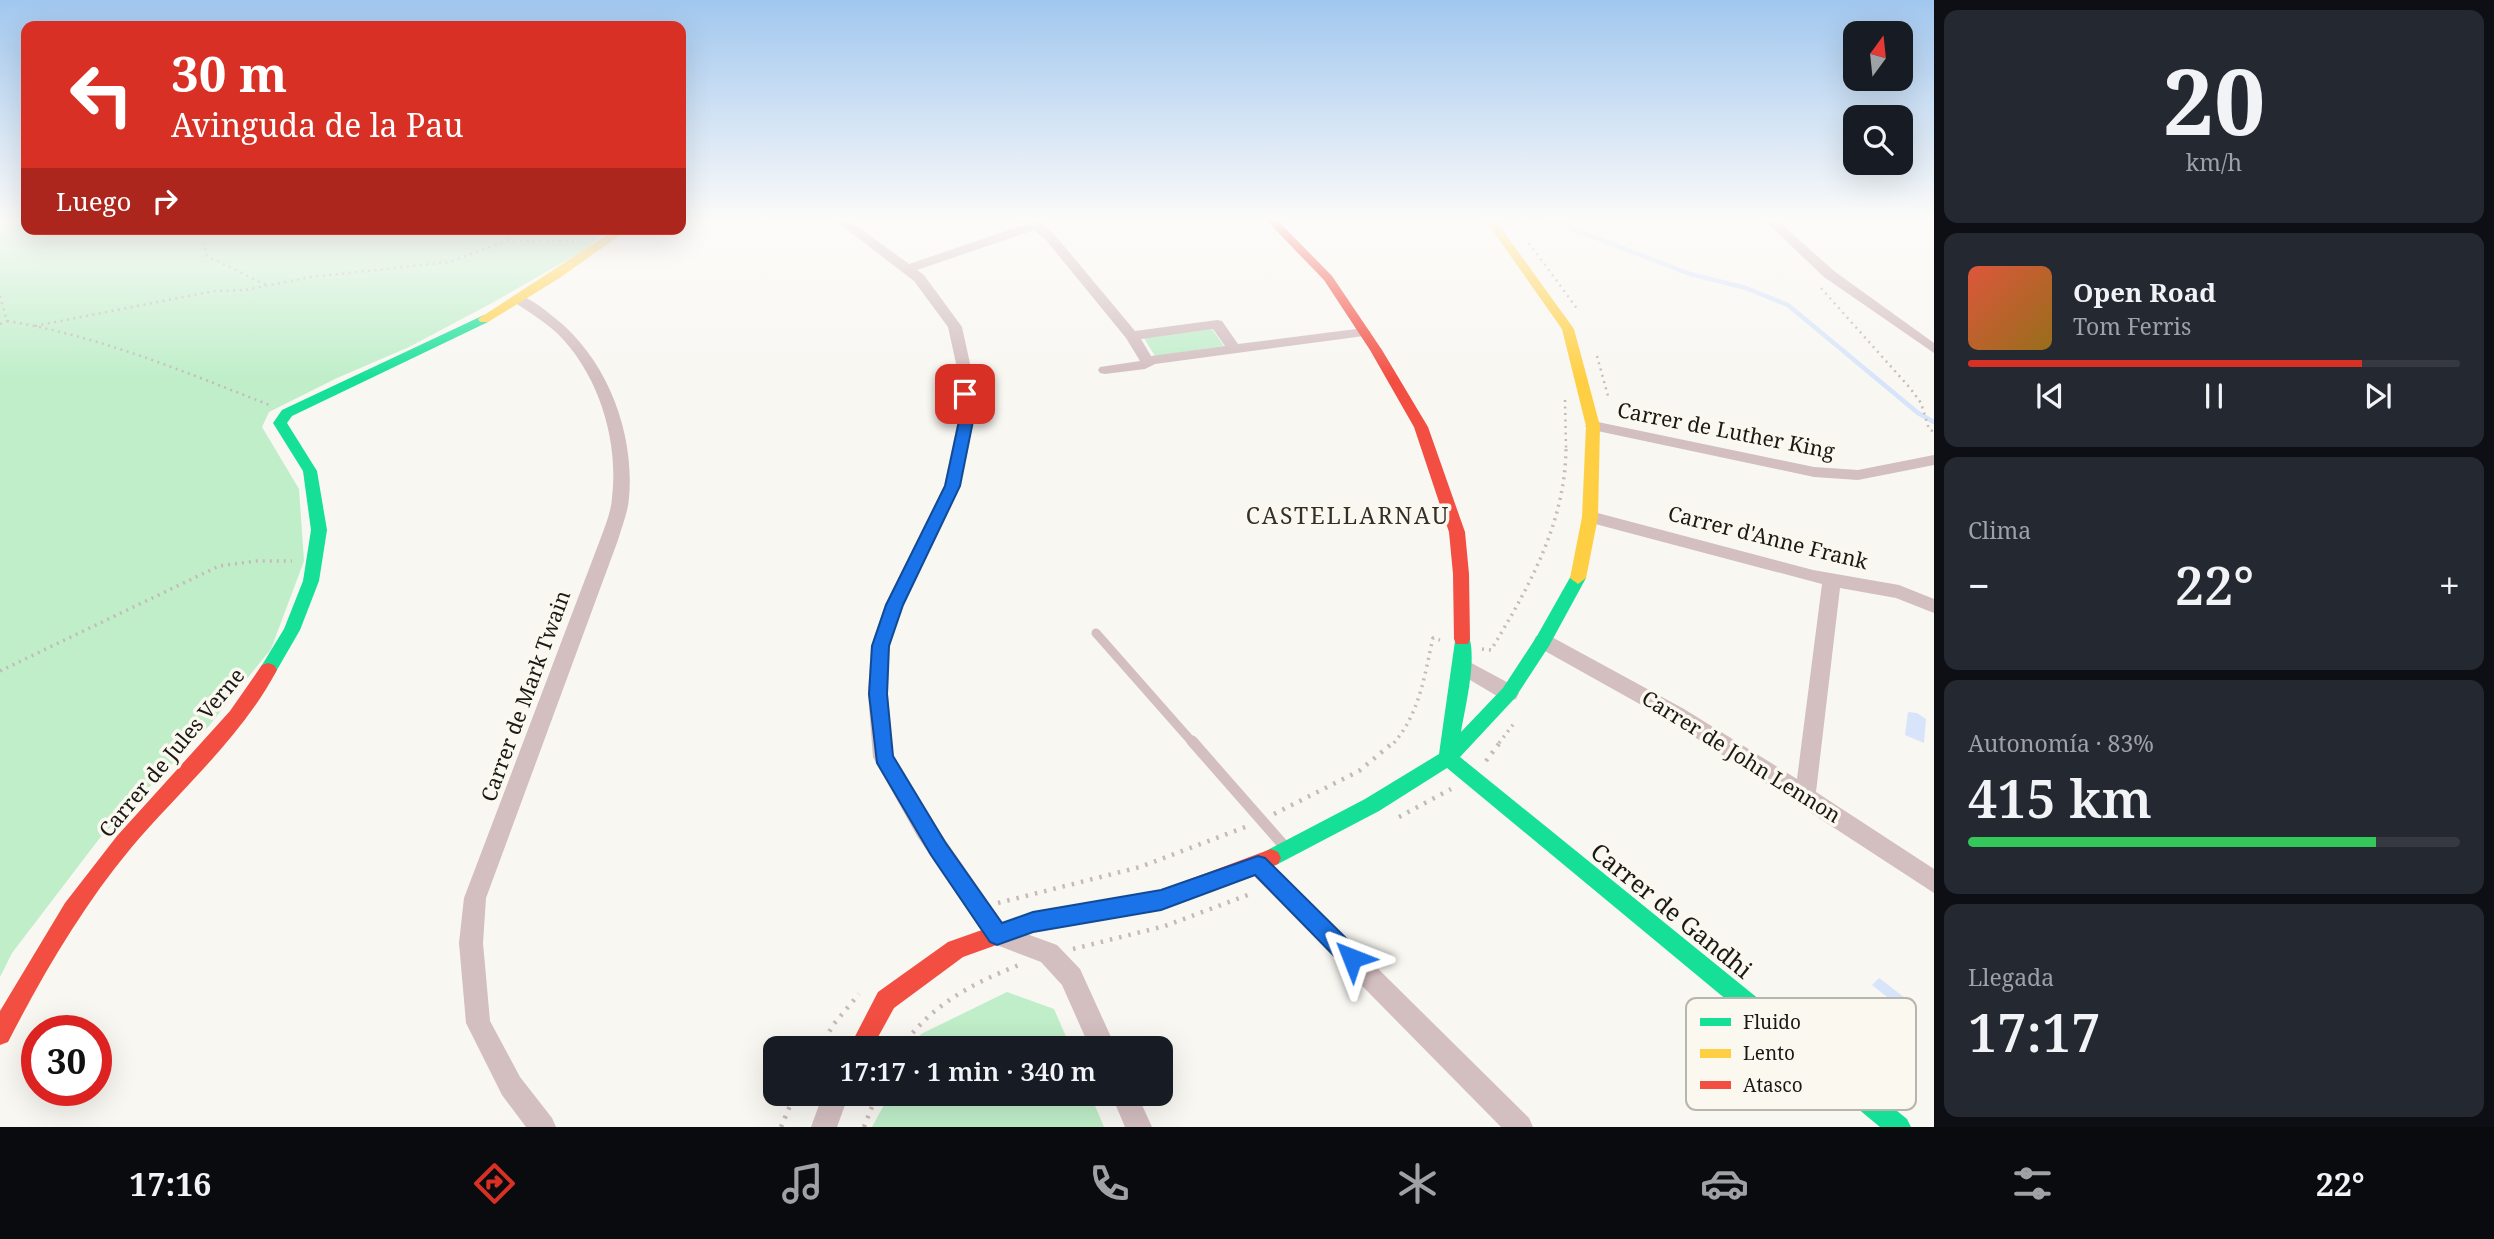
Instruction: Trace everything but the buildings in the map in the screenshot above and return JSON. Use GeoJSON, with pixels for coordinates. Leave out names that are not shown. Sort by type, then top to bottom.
{"type":"FeatureCollection","features":[{"type":"Feature","properties":{"kind":"street"},"geometry":{"type":"LineString","coordinates":[[287,413],[470,327],[558,274]]}},
{"type":"Feature","properties":{"kind":"street"},"geometry":{"type":"LineString","coordinates":[[914,274],[955,327],[964,368],[966,421],[952,486],[894,605],[880,646],[878,694],[883,757],[925,829],[997,934],[1049,953],[1071,977],[1098,1036]]}},
{"type":"Feature","properties":{"kind":"street"},"geometry":{"type":"LineString","coordinates":[[1080,274],[1132,336],[1149,363],[1105,370]]}},
{"type":"Feature","properties":{"kind":"street"},"geometry":{"type":"LineString","coordinates":[[1324,274],[1364,332],[1420,427],[1457,532],[1462,656],[1448,758]]}},
{"type":"Feature","properties":{"kind":"street"},"geometry":{"type":"LineString","coordinates":[[866,1036],[886,1000],[956,949],[1033,922],[1161,900],[1258,865],[1372,805],[1448,758],[1509,693],[1543,641],[1581,572],[1590,517],[1593,426],[1568,329],[1528,274]]}},
{"type":"Feature","properties":{"kind":"street"},"geometry":{"type":"LineString","coordinates":[[1829,274],[1934,349]]}},
{"type":"Feature","properties":{"kind":"street","name":"Carrer de Mark Twain"},"geometry":{"type":"LineString","coordinates":[[519,299],[571,341],[585,356],[608,401],[618,439],[621,496],[609,540],[475,898],[471,943],[478,1023],[511,1087],[543,1127]]}},
{"type":"Feature","properties":{"kind":"street"},"geometry":{"type":"LineString","coordinates":[[1132,336],[1217,324],[1234,349]]}},
{"type":"Feature","properties":{"kind":"street"},"geometry":{"type":"LineString","coordinates":[[1147,360],[1364,332]]}},
{"type":"Feature","properties":{"kind":"street","name":"Carrer de Jules Verne"},"geometry":{"type":"LineString","coordinates":[[0,1034],[62,920],[122,844],[192,767],[261,681],[298,621],[315,561],[320,531],[312,476],[280,423],[287,413]]}},
{"type":"Feature","properties":{"kind":"street","name":"Carrer de Luther King"},"geometry":{"type":"LineString","coordinates":[[1593,426],[1814,472],[1858,475],[1934,460]]}},
{"type":"Feature","properties":{"kind":"street","name":"Carrer d'Anne Frank"},"geometry":{"type":"LineString","coordinates":[[1590,517],[1832,579],[1899,592],[1934,606]]}},
{"type":"Feature","properties":{"kind":"street"},"geometry":{"type":"LineString","coordinates":[[1805,796],[1832,579]]}},
{"type":"Feature","properties":{"kind":"street","name":"Carrer de John Lennon"},"geometry":{"type":"LineString","coordinates":[[1543,641],[1677,715],[1934,882]]}},
{"type":"Feature","properties":{"kind":"street"},"geometry":{"type":"LineString","coordinates":[[1462,656],[1509,693]]}},
{"type":"Feature","properties":{"kind":"street","name":"Carrer de Gandhi"},"geometry":{"type":"LineString","coordinates":[[1448,758],[1741,998]]}},
{"type":"Feature","properties":{"kind":"street"},"geometry":{"type":"LineString","coordinates":[[1258,865],[1520,1127]]}},
{"type":"Feature","properties":{"kind":"street"},"geometry":{"type":"LineString","coordinates":[[824,1127],[832,1106]]}},
{"type":"Feature","properties":{"kind":"street"},"geometry":{"type":"LineString","coordinates":[[1129,1106],[1139,1127]]}},
{"type":"Feature","properties":{"kind":"street","name":"Carrer de Gandhi"},"geometry":{"type":"LineString","coordinates":[[1878,1110],[1899,1127]]}},
{"type":"Feature","properties":{"kind":"lane"},"geometry":{"type":"LineString","coordinates":[[1096,633],[1287,850]]}},
{"type":"Feature","properties":{"kind":"path"},"geometry":{"type":"LineString","coordinates":[[247,274],[268,286]]}},
{"type":"Feature","properties":{"kind":"path"},"geometry":{"type":"LineString","coordinates":[[35,327],[177,298],[343,274]]}},
{"type":"Feature","properties":{"kind":"path"},"geometry":{"type":"LineString","coordinates":[[1552,274],[1583,320]]}},
{"type":"Feature","properties":{"kind":"path"},"geometry":{"type":"LineString","coordinates":[[1829,274],[1812,275],[1916,395],[1926,414],[1929,429],[1934,432]]}},
{"type":"Feature","properties":{"kind":"path"},"geometry":{"type":"LineString","coordinates":[[0,296],[7,321]]}},
{"type":"Feature","properties":{"kind":"path"},"geometry":{"type":"LineString","coordinates":[[0,324],[7,321],[116,346],[287,413]]}},
{"type":"Feature","properties":{"kind":"path"},"geometry":{"type":"LineString","coordinates":[[1596,353],[1615,431]]}},
{"type":"Feature","properties":{"kind":"path"},"geometry":{"type":"LineString","coordinates":[[979,908],[1140,867],[1215,840],[1339,782],[1380,757],[1398,740],[1420,700],[1433,638],[1462,656],[1491,650],[1529,586],[1547,549],[1565,470],[1565,399]]}},
{"type":"Feature","properties":{"kind":"path"},"geometry":{"type":"LineString","coordinates":[[0,671],[219,566],[256,561],[315,561]]}},
{"type":"Feature","properties":{"kind":"path"},"geometry":{"type":"LineString","coordinates":[[1399,817],[1472,778],[1518,717]]}},
{"type":"Feature","properties":{"kind":"path"},"geometry":{"type":"LineString","coordinates":[[909,1036],[922,1018],[936,1006],[987,977],[1049,953],[1165,926],[1277,884]]}},
{"type":"Feature","properties":{"kind":"path"},"geometry":{"type":"LineString","coordinates":[[827,1036],[861,991]]}},
{"type":"Feature","properties":{"kind":"path"},"geometry":{"type":"LineString","coordinates":[[780,1127],[790,1106]]}},
{"type":"Feature","properties":{"kind":"path"},"geometry":{"type":"LineString","coordinates":[[864,1127],[872,1106]]}},
{"type":"Feature","properties":{"kind":"green space"},"geometry":{"type":"Polygon","coordinates":[[[0,274],[543,274],[409,347],[337,378],[269,412],[262,427],[299,489],[304,561],[271,649],[208,727],[99,839],[12,953],[0,977],[0,274]]]}},
{"type":"Feature","properties":{"kind":"green space"},"geometry":{"type":"Polygon","coordinates":[[[1212,329],[1224,346],[1155,356],[1144,338],[1212,329]]]}},
{"type":"Feature","properties":{"kind":"green space"},"geometry":{"type":"Polygon","coordinates":[[[1007,992],[1054,1009],[1066,1036],[920,1036],[1007,992]]]}},
{"type":"Feature","properties":{"kind":"green space"},"geometry":{"type":"Polygon","coordinates":[[[883,1106],[1095,1106],[1104,1127],[872,1127],[883,1106]]]}},
{"type":"Feature","properties":{"kind":"water"},"geometry":{"type":"Polygon","coordinates":[[[1908,712],[1917,713],[1926,719],[1924,743],[1905,735],[1908,712]]]}},
{"type":"Feature","properties":{"kind":"water"},"geometry":{"type":"Polygon","coordinates":[[[1879,978],[1905,998],[1888,998],[1872,985],[1879,978]]]}},
{"type":"Feature","properties":{"kind":"waterway"},"geometry":{"type":"LineString","coordinates":[[1689,274],[1746,288],[1788,305],[1918,413],[1934,422]]}},
{"type":"Feature","properties":{"kind":"traffic: fast"},"geometry":{"type":"LineString","coordinates":[[268,670],[292,630],[311,581],[319,530],[310,471],[280,423],[287,413],[484,319]]}},
{"type":"Feature","properties":{"kind":"traffic: fast"},"geometry":{"type":"LineString","coordinates":[[1271,858],[1372,805],[1448,758],[1509,693],[1543,641],[1578,578]]}},
{"type":"Feature","properties":{"kind":"traffic: fast"},"geometry":{"type":"LineString","coordinates":[[1462,639],[1462,666],[1448,758],[1741,998]]}},
{"type":"Feature","properties":{"kind":"traffic: fast"},"geometry":{"type":"LineString","coordinates":[[1878,1110],[1899,1127]]}},
{"type":"Feature","properties":{"kind":"traffic: slow"},"geometry":{"type":"LineString","coordinates":[[484,319],[559,274]]}},
{"type":"Feature","properties":{"kind":"traffic: slow"},"geometry":{"type":"LineString","coordinates":[[1528,274],[1568,329],[1593,426],[1590,517],[1578,578]]}},
{"type":"Feature","properties":{"kind":"traffic: jam"},"geometry":{"type":"LineString","coordinates":[[1324,274],[1376,350],[1421,427],[1457,532],[1462,639]]}},
{"type":"Feature","properties":{"kind":"traffic: jam"},"geometry":{"type":"LineString","coordinates":[[0,1034],[41,959],[88,887],[124,842],[218,738],[268,670]]}},
{"type":"Feature","properties":{"kind":"traffic: jam"},"geometry":{"type":"LineString","coordinates":[[866,1036],[886,1000],[956,949],[1033,922],[1161,900],[1271,858]]}},
{"type":"Feature","properties":{"kind":"district","name":"CASTELLARNAU"},"geometry":{"type":"Point","coordinates":[1348,516]}},
{"type":"Feature","properties":{"kind":"route"},"geometry":{"type":"LineString","coordinates":[[965,394],[966,421],[952,486],[894,605],[880,646],[878,694],[883,757],[938,849],[997,934],[1033,922],[1161,900],[1258,865],[1352,958]]}}]}
